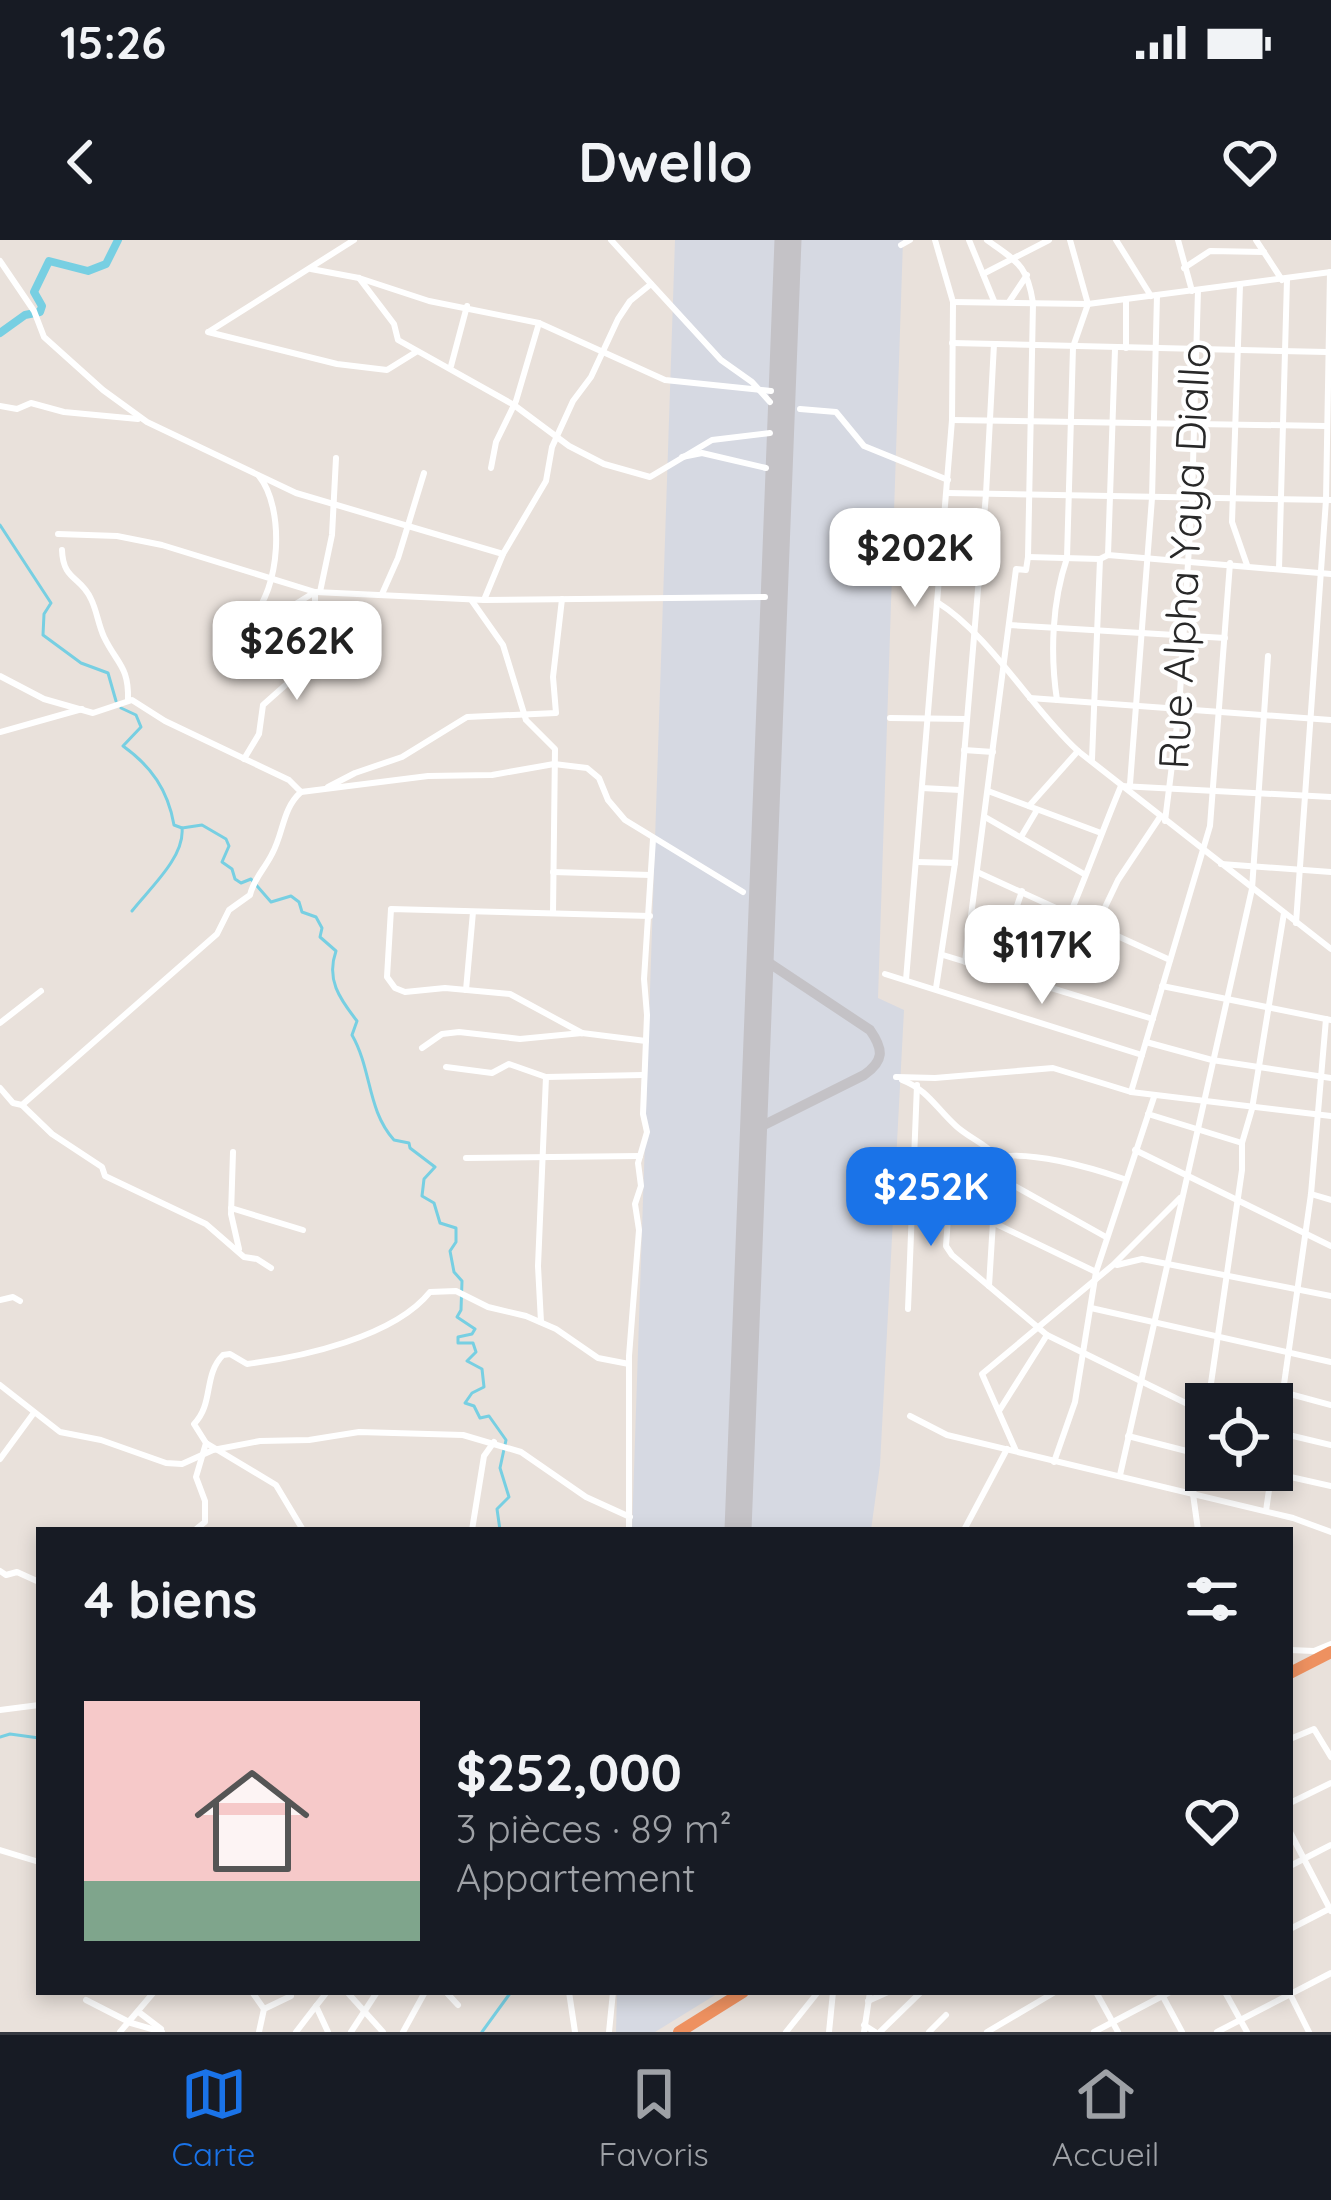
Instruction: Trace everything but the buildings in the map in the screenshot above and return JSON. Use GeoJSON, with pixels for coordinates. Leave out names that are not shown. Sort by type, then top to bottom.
{"type":"FeatureCollection","features":[{"type":"Feature","properties":{"kind":"highway"},"geometry":{"type":"LineString","coordinates":[[1293,1671],[1331,1648]]}},
{"type":"Feature","properties":{"kind":"highway"},"geometry":{"type":"LineString","coordinates":[[679,2032],[738,1995]]}},
{"type":"Feature","properties":{"kind":"street"},"geometry":{"type":"LineString","coordinates":[[354,240],[208,332],[338,364],[387,370],[418,350]]}},
{"type":"Feature","properties":{"kind":"street"},"geometry":{"type":"LineString","coordinates":[[610,240],[721,360],[770,402]]}},
{"type":"Feature","properties":{"kind":"street"},"geometry":{"type":"LineString","coordinates":[[901,245],[910,240]]}},
{"type":"Feature","properties":{"kind":"street"},"geometry":{"type":"LineString","coordinates":[[906,980],[952,420],[953,302],[935,240]]}},
{"type":"Feature","properties":{"kind":"street"},"geometry":{"type":"LineString","coordinates":[[970,240],[994,301]]}},
{"type":"Feature","properties":{"kind":"street"},"geometry":{"type":"LineString","coordinates":[[965,962],[1016,569],[1027,569],[1028,557],[1033,303],[1028,274],[987,240]]}},
{"type":"Feature","properties":{"kind":"street"},"geometry":{"type":"LineString","coordinates":[[983,274],[1049,240]]}},
{"type":"Feature","properties":{"kind":"street"},"geometry":{"type":"LineString","coordinates":[[1057,700],[1052,667],[1067,558],[1073,347],[1088,304],[1070,240]]}},
{"type":"Feature","properties":{"kind":"street"},"geometry":{"type":"LineString","coordinates":[[1054,951],[1125,785],[1135,706],[1152,498],[1154,296],[1116,240]]}},
{"type":"Feature","properties":{"kind":"street"},"geometry":{"type":"LineString","coordinates":[[1178,240],[1195,290]]}},
{"type":"Feature","properties":{"kind":"street"},"geometry":{"type":"LineString","coordinates":[[1256,240],[1284,279],[1279,568]]}},
{"type":"Feature","properties":{"kind":"street"},"geometry":{"type":"LineString","coordinates":[[1184,268],[1210,251],[1264,252]]}},
{"type":"Feature","properties":{"kind":"street"},"geometry":{"type":"LineString","coordinates":[[0,261],[34,311],[44,337],[147,422]]}},
{"type":"Feature","properties":{"kind":"street"},"geometry":{"type":"LineString","coordinates":[[311,269],[539,323],[665,380],[771,391]]}},
{"type":"Feature","properties":{"kind":"street"},"geometry":{"type":"LineString","coordinates":[[953,302],[1088,304],[1330,272],[1327,574],[1296,923]]}},
{"type":"Feature","properties":{"kind":"street"},"geometry":{"type":"LineString","coordinates":[[1009,302],[1028,274]]}},
{"type":"Feature","properties":{"kind":"street"},"geometry":{"type":"LineString","coordinates":[[358,278],[394,324],[398,340],[514,405],[604,464],[650,477],[719,437],[770,434]]}},
{"type":"Feature","properties":{"kind":"street"},"geometry":{"type":"LineString","coordinates":[[484,600],[503,554],[546,481],[556,435],[630,301],[651,284]]}},
{"type":"Feature","properties":{"kind":"street"},"geometry":{"type":"LineString","coordinates":[[1240,285],[1232,522],[1246,565]]}},
{"type":"Feature","properties":{"kind":"street","name":"Rue Alpha Yaya Diallo"},"geometry":{"type":"LineString","coordinates":[[1162,819],[1171,787],[1179,709],[1192,498],[1195,290]]}},
{"type":"Feature","properties":{"kind":"street"},"geometry":{"type":"LineString","coordinates":[[1126,299],[1126,348]]}},
{"type":"Feature","properties":{"kind":"street"},"geometry":{"type":"LineString","coordinates":[[451,368],[467,306]]}},
{"type":"Feature","properties":{"kind":"street"},"geometry":{"type":"LineString","coordinates":[[491,468],[539,323]]}},
{"type":"Feature","properties":{"kind":"street"},"geometry":{"type":"LineString","coordinates":[[952,343],[1330,352]]}},
{"type":"Feature","properties":{"kind":"street"},"geometry":{"type":"LineString","coordinates":[[936,988],[956,863],[994,344]]}},
{"type":"Feature","properties":{"kind":"street"},"geometry":{"type":"LineString","coordinates":[[1091,761],[1110,497],[1114,347]]}},
{"type":"Feature","properties":{"kind":"street"},"geometry":{"type":"LineString","coordinates":[[0,406],[17,409],[32,403],[64,412],[122,415],[147,422],[296,493],[503,554]]}},
{"type":"Feature","properties":{"kind":"street"},"geometry":{"type":"LineString","coordinates":[[800,410],[836,412],[864,446],[948,480]]}},
{"type":"Feature","properties":{"kind":"street"},"geometry":{"type":"LineString","coordinates":[[952,420],[1329,425]]}},
{"type":"Feature","properties":{"kind":"street"},"geometry":{"type":"LineString","coordinates":[[678,458],[702,453],[766,468]]}},
{"type":"Feature","properties":{"kind":"street"},"geometry":{"type":"LineString","coordinates":[[244,759],[259,734],[263,705],[290,681],[292,658],[299,647],[330,626],[314,602],[332,536],[336,458]]}},
{"type":"Feature","properties":{"kind":"street"},"geometry":{"type":"LineString","coordinates":[[225,630],[247,623],[273,578],[276,536],[266,485],[255,471]]}},
{"type":"Feature","properties":{"kind":"street"},"geometry":{"type":"LineString","coordinates":[[381,596],[424,473]]}},
{"type":"Feature","properties":{"kind":"street"},"geometry":{"type":"LineString","coordinates":[[947,493],[1329,500]]}},
{"type":"Feature","properties":{"kind":"street"},"geometry":{"type":"LineString","coordinates":[[58,533],[99,534],[161,545],[318,592],[472,600],[765,597]]}},
{"type":"Feature","properties":{"kind":"street"},"geometry":{"type":"LineString","coordinates":[[62,550],[64,569],[88,592],[103,634],[123,664],[129,680],[128,702]]}},
{"type":"Feature","properties":{"kind":"street"},"geometry":{"type":"LineString","coordinates":[[1028,557],[1145,557],[1327,574]]}},
{"type":"Feature","properties":{"kind":"street"},"geometry":{"type":"LineString","coordinates":[[1131,1092],[1210,826],[1231,563]]}},
{"type":"Feature","properties":{"kind":"street"},"geometry":{"type":"LineString","coordinates":[[260,607],[281,613],[318,592]]}},
{"type":"Feature","properties":{"kind":"street"},"geometry":{"type":"LineString","coordinates":[[328,787],[355,772],[402,757],[456,721],[523,712],[556,713],[554,677],[562,599]]}},
{"type":"Feature","properties":{"kind":"street"},"geometry":{"type":"LineString","coordinates":[[472,600],[503,645],[531,727],[554,745],[553,913]]}},
{"type":"Feature","properties":{"kind":"street"},"geometry":{"type":"LineString","coordinates":[[937,602],[1078,751],[1331,949]]}},
{"type":"Feature","properties":{"kind":"street"},"geometry":{"type":"LineString","coordinates":[[1009,625],[1225,638]]}},
{"type":"Feature","properties":{"kind":"street"},"geometry":{"type":"LineString","coordinates":[[1120,1475],[1252,889],[1268,656]]}},
{"type":"Feature","properties":{"kind":"street"},"geometry":{"type":"LineString","coordinates":[[0,676],[44,699],[93,713],[132,700],[165,721],[289,780],[302,792]]}},
{"type":"Feature","properties":{"kind":"street"},"geometry":{"type":"LineString","coordinates":[[1030,698],[1331,720]]}},
{"type":"Feature","properties":{"kind":"street"},"geometry":{"type":"LineString","coordinates":[[0,732],[82,709]]}},
{"type":"Feature","properties":{"kind":"street"},"geometry":{"type":"LineString","coordinates":[[890,718],[967,719]]}},
{"type":"Feature","properties":{"kind":"street"},"geometry":{"type":"LineString","coordinates":[[964,750],[993,752]]}},
{"type":"Feature","properties":{"kind":"street"},"geometry":{"type":"LineString","coordinates":[[1021,837],[1033,808],[1078,751]]}},
{"type":"Feature","properties":{"kind":"street"},"geometry":{"type":"LineString","coordinates":[[22,1105],[217,934],[230,910],[250,895],[253,881],[274,851],[286,813],[302,792],[428,776],[492,775],[554,764],[593,771],[619,814],[743,892]]}},
{"type":"Feature","properties":{"kind":"street"},"geometry":{"type":"LineString","coordinates":[[1125,785],[1331,796]]}},
{"type":"Feature","properties":{"kind":"street"},"geometry":{"type":"LineString","coordinates":[[922,788],[960,790]]}},
{"type":"Feature","properties":{"kind":"street"},"geometry":{"type":"LineString","coordinates":[[988,791],[1101,833]]}},
{"type":"Feature","properties":{"kind":"street"},"geometry":{"type":"LineString","coordinates":[[985,817],[1084,874]]}},
{"type":"Feature","properties":{"kind":"street"},"geometry":{"type":"LineString","coordinates":[[1097,924],[1118,880],[1162,819]]}},
{"type":"Feature","properties":{"kind":"street"},"geometry":{"type":"LineString","coordinates":[[629,1527],[629,1364],[639,1230],[634,1204],[641,1186],[640,1156],[647,1132],[644,979],[653,839]]}},
{"type":"Feature","properties":{"kind":"street"},"geometry":{"type":"LineString","coordinates":[[916,862],[956,863]]}},
{"type":"Feature","properties":{"kind":"street"},"geometry":{"type":"LineString","coordinates":[[1219,864],[1331,872]]}},
{"type":"Feature","properties":{"kind":"street"},"geometry":{"type":"LineString","coordinates":[[553,872],[650,875]]}},
{"type":"Feature","properties":{"kind":"street"},"geometry":{"type":"LineString","coordinates":[[977,872],[1170,960]]}},
{"type":"Feature","properties":{"kind":"street"},"geometry":{"type":"LineString","coordinates":[[995,971],[1022,892]]}},
{"type":"Feature","properties":{"kind":"street"},"geometry":{"type":"LineString","coordinates":[[582,1034],[517,995],[466,990],[405,992],[389,984],[388,915],[394,908],[650,916]]}},
{"type":"Feature","properties":{"kind":"street"},"geometry":{"type":"LineString","coordinates":[[466,990],[473,912]]}},
{"type":"Feature","properties":{"kind":"street"},"geometry":{"type":"LineString","coordinates":[[1211,1383],[1238,1200],[1241,1143],[1252,1109],[1284,913]]}},
{"type":"Feature","properties":{"kind":"street"},"geometry":{"type":"LineString","coordinates":[[944,956],[1153,1019]]}},
{"type":"Feature","properties":{"kind":"street"},"geometry":{"type":"LineString","coordinates":[[885,974],[1142,1055]]}},
{"type":"Feature","properties":{"kind":"street"},"geometry":{"type":"LineString","coordinates":[[1162,986],[1329,1019],[1327,1077],[1284,1383]]}},
{"type":"Feature","properties":{"kind":"street"},"geometry":{"type":"LineString","coordinates":[[0,1023],[41,991]]}},
{"type":"Feature","properties":{"kind":"street"},"geometry":{"type":"LineString","coordinates":[[422,1048],[442,1034],[459,1032],[520,1039],[582,1034],[646,1041]]}},
{"type":"Feature","properties":{"kind":"street"},"geometry":{"type":"LineString","coordinates":[[1146,1042],[1212,1060],[1327,1077]]}},
{"type":"Feature","properties":{"kind":"street"},"geometry":{"type":"LineString","coordinates":[[446,1067],[491,1073],[509,1064],[546,1077],[643,1076]]}},
{"type":"Feature","properties":{"kind":"street"},"geometry":{"type":"LineString","coordinates":[[997,1157],[961,1131],[927,1091],[896,1077],[1052,1068],[1154,1096],[1331,1116]]}},
{"type":"Feature","properties":{"kind":"street"},"geometry":{"type":"LineString","coordinates":[[542,1322],[538,1266],[546,1077]]}},
{"type":"Feature","properties":{"kind":"street"},"geometry":{"type":"LineString","coordinates":[[908,1310],[917,1085]]}},
{"type":"Feature","properties":{"kind":"street"},"geometry":{"type":"LineString","coordinates":[[0,1088],[52,1134],[102,1167],[105,1176],[206,1224],[239,1252],[272,1268]]}},
{"type":"Feature","properties":{"kind":"street"},"geometry":{"type":"LineString","coordinates":[[1054,1462],[1075,1402],[1106,1237],[1154,1096]]}},
{"type":"Feature","properties":{"kind":"street"},"geometry":{"type":"LineString","coordinates":[[1148,1114],[1241,1143]]}},
{"type":"Feature","properties":{"kind":"street"},"geometry":{"type":"LineString","coordinates":[[1135,1150],[1331,1246]]}},
{"type":"Feature","properties":{"kind":"street"},"geometry":{"type":"LineString","coordinates":[[232,1153],[231,1208],[239,1252]]}},
{"type":"Feature","properties":{"kind":"street"},"geometry":{"type":"LineString","coordinates":[[466,1158],[640,1156]]}},
{"type":"Feature","properties":{"kind":"street"},"geometry":{"type":"LineString","coordinates":[[914,1186],[997,1157],[1015,1156],[1124,1178]]}},
{"type":"Feature","properties":{"kind":"street"},"geometry":{"type":"LineString","coordinates":[[989,1286],[997,1157]]}},
{"type":"Feature","properties":{"kind":"street"},"geometry":{"type":"LineString","coordinates":[[995,1175],[1106,1237]]}},
{"type":"Feature","properties":{"kind":"street"},"geometry":{"type":"LineString","coordinates":[[951,1176],[946,1246],[1047,1335],[1185,1403]]}},
{"type":"Feature","properties":{"kind":"street"},"geometry":{"type":"LineString","coordinates":[[966,1527],[1011,1450],[982,1374],[1114,1265],[1184,1194]]}},
{"type":"Feature","properties":{"kind":"street"},"geometry":{"type":"LineString","coordinates":[[1311,1194],[1331,1200]]}},
{"type":"Feature","properties":{"kind":"street"},"geometry":{"type":"LineString","coordinates":[[946,1205],[992,1222],[1096,1276]]}},
{"type":"Feature","properties":{"kind":"street"},"geometry":{"type":"LineString","coordinates":[[231,1208],[303,1230]]}},
{"type":"Feature","properties":{"kind":"street"},"geometry":{"type":"LineString","coordinates":[[1114,1265],[1142,1259],[1331,1295]]}},
{"type":"Feature","properties":{"kind":"street"},"geometry":{"type":"LineString","coordinates":[[301,1527],[276,1485],[206,1443],[194,1424],[206,1407],[212,1368],[223,1355],[247,1364],[364,1337],[411,1312],[430,1292],[460,1294],[542,1322],[598,1358],[629,1364]]}},
{"type":"Feature","properties":{"kind":"street"},"geometry":{"type":"LineString","coordinates":[[0,1300],[13,1297],[20,1301]]}},
{"type":"Feature","properties":{"kind":"street"},"geometry":{"type":"LineString","coordinates":[[1091,1308],[1331,1362]]}},
{"type":"Feature","properties":{"kind":"street"},"geometry":{"type":"LineString","coordinates":[[999,1411],[1047,1335]]}},
{"type":"Feature","properties":{"kind":"street"},"geometry":{"type":"LineString","coordinates":[[0,1385],[70,1436],[88,1436],[166,1463],[182,1463],[216,1449],[359,1432],[450,1432],[501,1444],[586,1497],[630,1516]]}},
{"type":"Feature","properties":{"kind":"street"},"geometry":{"type":"LineString","coordinates":[[1293,1395],[1331,1405]]}},
{"type":"Feature","properties":{"kind":"street"},"geometry":{"type":"LineString","coordinates":[[0,1459],[34,1413]]}},
{"type":"Feature","properties":{"kind":"street"},"geometry":{"type":"LineString","coordinates":[[910,1416],[946,1435],[1266,1511],[1331,1532]]}},
{"type":"Feature","properties":{"kind":"street"},"geometry":{"type":"LineString","coordinates":[[1128,1436],[1185,1450]]}},
{"type":"Feature","properties":{"kind":"street"},"geometry":{"type":"LineString","coordinates":[[1293,1436],[1331,1445]]}},
{"type":"Feature","properties":{"kind":"street"},"geometry":{"type":"LineString","coordinates":[[199,1527],[205,1522],[206,1501],[196,1478],[206,1443]]}},
{"type":"Feature","properties":{"kind":"street"},"geometry":{"type":"LineString","coordinates":[[472,1527],[484,1456],[501,1444]]}},
{"type":"Feature","properties":{"kind":"street"},"geometry":{"type":"LineString","coordinates":[[1293,1478],[1331,1486]]}},
{"type":"Feature","properties":{"kind":"street"},"geometry":{"type":"LineString","coordinates":[[1266,1511],[1269,1491]]}},
{"type":"Feature","properties":{"kind":"street"},"geometry":{"type":"LineString","coordinates":[[1192,1493],[1198,1527]]}},
{"type":"Feature","properties":{"kind":"street"},"geometry":{"type":"LineString","coordinates":[[0,1571],[36,1580]]}},
{"type":"Feature","properties":{"kind":"street"},"geometry":{"type":"LineString","coordinates":[[1293,1650],[1331,1648]]}},
{"type":"Feature","properties":{"kind":"street"},"geometry":{"type":"LineString","coordinates":[[0,1710],[36,1705]]}},
{"type":"Feature","properties":{"kind":"street"},"geometry":{"type":"LineString","coordinates":[[1293,1738],[1314,1729],[1331,1757]]}},
{"type":"Feature","properties":{"kind":"street"},"geometry":{"type":"LineString","coordinates":[[1293,1802],[1331,1783]]}},
{"type":"Feature","properties":{"kind":"street"},"geometry":{"type":"LineString","coordinates":[[1293,1838],[1331,1909],[1293,1928]]}},
{"type":"Feature","properties":{"kind":"street"},"geometry":{"type":"LineString","coordinates":[[1293,1864],[1331,1845]]}},
{"type":"Feature","properties":{"kind":"street"},"geometry":{"type":"LineString","coordinates":[[0,1850],[36,1861]]}},
{"type":"Feature","properties":{"kind":"street"},"geometry":{"type":"LineString","coordinates":[[1293,1991],[1331,1973]]}},
{"type":"Feature","properties":{"kind":"street"},"geometry":{"type":"LineString","coordinates":[[120,2032],[152,1995]]}},
{"type":"Feature","properties":{"kind":"street"},"geometry":{"type":"LineString","coordinates":[[254,1995],[264,2009],[259,2032]]}},
{"type":"Feature","properties":{"kind":"street"},"geometry":{"type":"LineString","coordinates":[[296,2032],[325,1995]]}},
{"type":"Feature","properties":{"kind":"street"},"geometry":{"type":"LineString","coordinates":[[350,1995],[383,2032]]}},
{"type":"Feature","properties":{"kind":"street"},"geometry":{"type":"LineString","coordinates":[[351,2032],[375,1995]]}},
{"type":"Feature","properties":{"kind":"street"},"geometry":{"type":"LineString","coordinates":[[403,2032],[423,1995]]}},
{"type":"Feature","properties":{"kind":"street"},"geometry":{"type":"LineString","coordinates":[[449,1995],[458,2005]]}},
{"type":"Feature","properties":{"kind":"street"},"geometry":{"type":"LineString","coordinates":[[569,1995],[575,2032]]}},
{"type":"Feature","properties":{"kind":"street"},"geometry":{"type":"LineString","coordinates":[[610,2032],[613,1995]]}},
{"type":"Feature","properties":{"kind":"street"},"geometry":{"type":"LineString","coordinates":[[786,2032],[816,1995]]}},
{"type":"Feature","properties":{"kind":"street"},"geometry":{"type":"LineString","coordinates":[[829,2032],[833,1995]]}},
{"type":"Feature","properties":{"kind":"street"},"geometry":{"type":"LineString","coordinates":[[869,1996],[864,2029],[878,2032],[918,1995]]}},
{"type":"Feature","properties":{"kind":"street"},"geometry":{"type":"LineString","coordinates":[[987,2032],[1047,1995]]}},
{"type":"Feature","properties":{"kind":"street"},"geometry":{"type":"LineString","coordinates":[[1098,1995],[1118,2032]]}},
{"type":"Feature","properties":{"kind":"street"},"geometry":{"type":"LineString","coordinates":[[1094,2032],[1161,1995]]}},
{"type":"Feature","properties":{"kind":"street"},"geometry":{"type":"LineString","coordinates":[[1166,1995],[1182,2032]]}},
{"type":"Feature","properties":{"kind":"street"},"geometry":{"type":"LineString","coordinates":[[1227,1995],[1247,2032]]}},
{"type":"Feature","properties":{"kind":"street"},"geometry":{"type":"LineString","coordinates":[[1217,2032],[1285,1995]]}},
{"type":"Feature","properties":{"kind":"street"},"geometry":{"type":"LineString","coordinates":[[1290,1995],[1309,2032]]}},
{"type":"Feature","properties":{"kind":"street"},"geometry":{"type":"LineString","coordinates":[[264,2009],[291,1996]]}},
{"type":"Feature","properties":{"kind":"street"},"geometry":{"type":"LineString","coordinates":[[86,2000],[131,2024],[163,2032]]}},
{"type":"Feature","properties":{"kind":"street"},"geometry":{"type":"LineString","coordinates":[[316,2006],[328,2032]]}},
{"type":"Feature","properties":{"kind":"street"},"geometry":{"type":"LineString","coordinates":[[140,2013],[163,2032]]}},
{"type":"Feature","properties":{"kind":"street"},"geometry":{"type":"LineString","coordinates":[[929,2032],[946,2015]]}},
{"type":"Feature","properties":{"kind":"shaded area"},"geometry":{"type":"Polygon","coordinates":[[[675,240],[903,240],[878,998],[904,1010],[880,1465],[871,1527],[632,1527],[675,240]]]}},
{"type":"Feature","properties":{"kind":"shaded area"},"geometry":{"type":"Polygon","coordinates":[[[617,1995],[715,1995],[655,2032],[616,2032],[617,1995]]]}},
{"type":"Feature","properties":{"kind":"waterway"},"geometry":{"type":"LineString","coordinates":[[0,333],[25,315],[40,312],[42,306],[34,292],[49,261],[88,271],[106,264],[118,240]]}},
{"type":"Feature","properties":{"kind":"waterway"},"geometry":{"type":"LineString","coordinates":[[0,525],[51,603],[44,614],[43,635],[81,663],[108,673],[116,701]]}},
{"type":"Feature","properties":{"kind":"waterway"},"geometry":{"type":"LineString","coordinates":[[121,708],[136,715],[141,727],[123,746],[157,780],[174,825],[182,828],[172,861],[132,911]]}},
{"type":"Feature","properties":{"kind":"waterway"},"geometry":{"type":"LineString","coordinates":[[182,828],[202,825],[226,839],[229,846],[222,862],[232,869],[235,879],[241,883],[251,879],[271,902],[291,896],[302,912],[316,917],[322,928],[320,937],[336,951],[334,979],[357,1021],[352,1035],[379,1116],[394,1140],[409,1143],[435,1167],[424,1179],[422,1196],[434,1203],[440,1223],[456,1228],[450,1251],[454,1272],[462,1281],[457,1317],[475,1329],[458,1337],[458,1343],[473,1343],[476,1352],[467,1361],[482,1369],[484,1387],[465,1403],[474,1406],[480,1418],[489,1416],[506,1440],[500,1468],[509,1497],[497,1509],[500,1527]]}},
{"type":"Feature","properties":{"kind":"waterway"},"geometry":{"type":"LineString","coordinates":[[0,1737],[36,1738]]}},
{"type":"Feature","properties":{"kind":"waterway"},"geometry":{"type":"LineString","coordinates":[[482,2032],[509,1995]]}},
{"type":"Feature","properties":{"kind":"taxiway"},"geometry":{"type":"LineString","coordinates":[[754,1130],[864,1075],[880,1055],[870,1030],[760,957]]}},
{"type":"Feature","properties":{"kind":"runway"},"geometry":{"type":"LineString","coordinates":[[738,1527],[788,240]]}}]}
